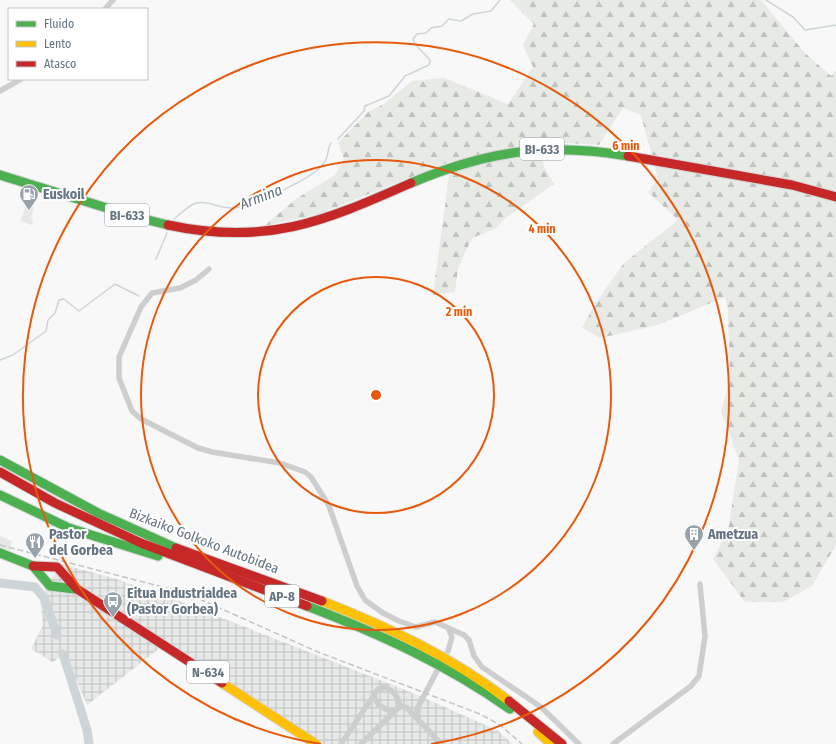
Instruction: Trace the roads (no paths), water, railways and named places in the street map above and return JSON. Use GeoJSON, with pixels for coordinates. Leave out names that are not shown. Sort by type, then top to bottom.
{"type":"FeatureCollection","features":[{"type":"Feature","properties":{"kind":"main road","name":"BI-633"},"geometry":{"type":"LineString","coordinates":[[0,175],[165,226],[191,231],[225,234],[277,231],[312,224],[348,212],[452,167],[485,157],[527,150],[575,149],[605,152],[792,185],[836,197]]}},
{"type":"Feature","properties":{"kind":"main road","name":"Bizkaiko Golkoko Autobidea"},"geometry":{"type":"LineString","coordinates":[[1,460],[39,484],[121,524],[195,555],[347,612],[420,645],[446,659],[493,689],[533,719],[562,744]]}},
{"type":"Feature","properties":{"kind":"main road","name":"Bizkaiko Golkoko Autobidea"},"geometry":{"type":"LineString","coordinates":[[0,472],[38,494],[87,519],[178,558],[308,606],[357,626],[448,668],[504,705],[551,744]]}},
{"type":"Feature","properties":{"kind":"main road"},"geometry":{"type":"LineString","coordinates":[[0,495],[69,528],[230,578]]}},
{"type":"Feature","properties":{"kind":"main road","name":"N-634"},"geometry":{"type":"LineString","coordinates":[[0,553],[33,566],[55,566],[60,568],[64,576],[77,589],[316,744]]}},
{"type":"Feature","properties":{"kind":"main road","name":"N-634"},"geometry":{"type":"LineString","coordinates":[[33,566],[44,576],[47,584],[77,589]]}},
{"type":"Feature","properties":{"kind":"main road"},"geometry":{"type":"LineString","coordinates":[[44,576],[45,571],[49,567]]}},
{"type":"Feature","properties":{"kind":"main road"},"geometry":{"type":"LineString","coordinates":[[57,586],[62,582],[64,576]]}},
{"type":"Feature","properties":{"kind":"street"},"geometry":{"type":"LineString","coordinates":[[106,8],[113,0]]}},
{"type":"Feature","properties":{"kind":"street"},"geometry":{"type":"LineString","coordinates":[[0,91],[19,80]]}},
{"type":"Feature","properties":{"kind":"street"},"geometry":{"type":"LineString","coordinates":[[209,269],[196,280],[180,288],[152,293],[141,307],[119,357],[119,378],[132,411],[141,419],[198,448],[212,452],[280,463],[305,472],[311,477],[329,506],[357,586],[365,600],[370,605],[399,622],[416,626],[435,622],[464,635],[469,640],[474,656],[482,667],[541,706],[579,744]]}},
{"type":"Feature","properties":{"kind":"street"},"geometry":{"type":"LineString","coordinates":[[613,744],[691,686],[699,676],[705,636],[700,584]]}},
{"type":"Feature","properties":{"kind":"street"},"geometry":{"type":"LineString","coordinates":[[448,628],[452,637],[448,651]]}},
{"type":"Feature","properties":{"kind":"street"},"geometry":{"type":"LineString","coordinates":[[452,637],[464,635]]}},
{"type":"Feature","properties":{"kind":"street"},"geometry":{"type":"LineString","coordinates":[[416,717],[417,709],[438,669]]}},
{"type":"Feature","properties":{"kind":"street"},"geometry":{"type":"LineString","coordinates":[[341,744],[378,689],[386,687],[395,693],[399,699],[400,706]]}},
{"type":"Feature","properties":{"kind":"street"},"geometry":{"type":"LineString","coordinates":[[374,695],[381,708],[395,711]]}},
{"type":"Feature","properties":{"kind":"street"},"geometry":{"type":"LineString","coordinates":[[407,708],[420,703]]}},
{"type":"Feature","properties":{"kind":"street"},"geometry":{"type":"LineString","coordinates":[[400,706],[407,708],[441,744]]}},
{"type":"Feature","properties":{"kind":"street"},"geometry":{"type":"LineString","coordinates":[[360,744],[400,706]]}},
{"type":"Feature","properties":{"kind":"waterway","name":"Armina"},"geometry":{"type":"LineString","coordinates":[[338,139],[364,111],[365,106],[389,96],[405,76],[429,65],[430,60],[415,44],[413,39],[417,34],[426,33],[431,28],[442,26],[449,19],[461,21],[473,14],[491,11],[500,0]]}},
{"type":"Feature","properties":{"kind":"waterway","name":"Armina"},"geometry":{"type":"LineString","coordinates":[[766,0],[793,17],[805,30],[836,25]]}},
{"type":"Feature","properties":{"kind":"waterway","name":"Armina"},"geometry":{"type":"LineString","coordinates":[[174,219],[194,204],[208,203],[233,208],[253,203],[292,186],[321,167],[326,160],[331,143]]}},
{"type":"Feature","properties":{"kind":"waterway","name":"Armina"},"geometry":{"type":"LineString","coordinates":[[156,259],[167,233]]}},
{"type":"Feature","properties":{"kind":"waterway","name":"Armina"},"geometry":{"type":"LineString","coordinates":[[0,360],[13,355],[46,331],[48,320],[55,313],[59,300],[64,299],[79,311],[115,284],[139,296]]}},
{"type":"Feature","properties":{"kind":"waterway"},"geometry":{"type":"LineString","coordinates":[[0,583],[35,587],[44,598],[57,635]]}},
{"type":"Feature","properties":{"kind":"waterway"},"geometry":{"type":"LineString","coordinates":[[63,654],[87,730],[89,744]]}},
{"type":"Feature","properties":{"kind":"railway"},"geometry":{"type":"LineString","coordinates":[[0,545],[186,593],[318,652],[480,714],[500,725],[522,744]]}},
{"type":"Feature","properties":{"kind":"place","name":"Euskoil"},"geometry":{"type":"Point","coordinates":[29,211]}},
{"type":"Feature","properties":{"kind":"place","name":"Ametzua"},"geometry":{"type":"Point","coordinates":[694,551]}},
{"type":"Feature","properties":{"kind":"place","name":"Pastor del Gorbea"},"geometry":{"type":"Point","coordinates":[35,559]}},
{"type":"Feature","properties":{"kind":"place","name":"Eitua Industrialdea (Pastor Gorbea)"},"geometry":{"type":"Point","coordinates":[113,618]}}]}
